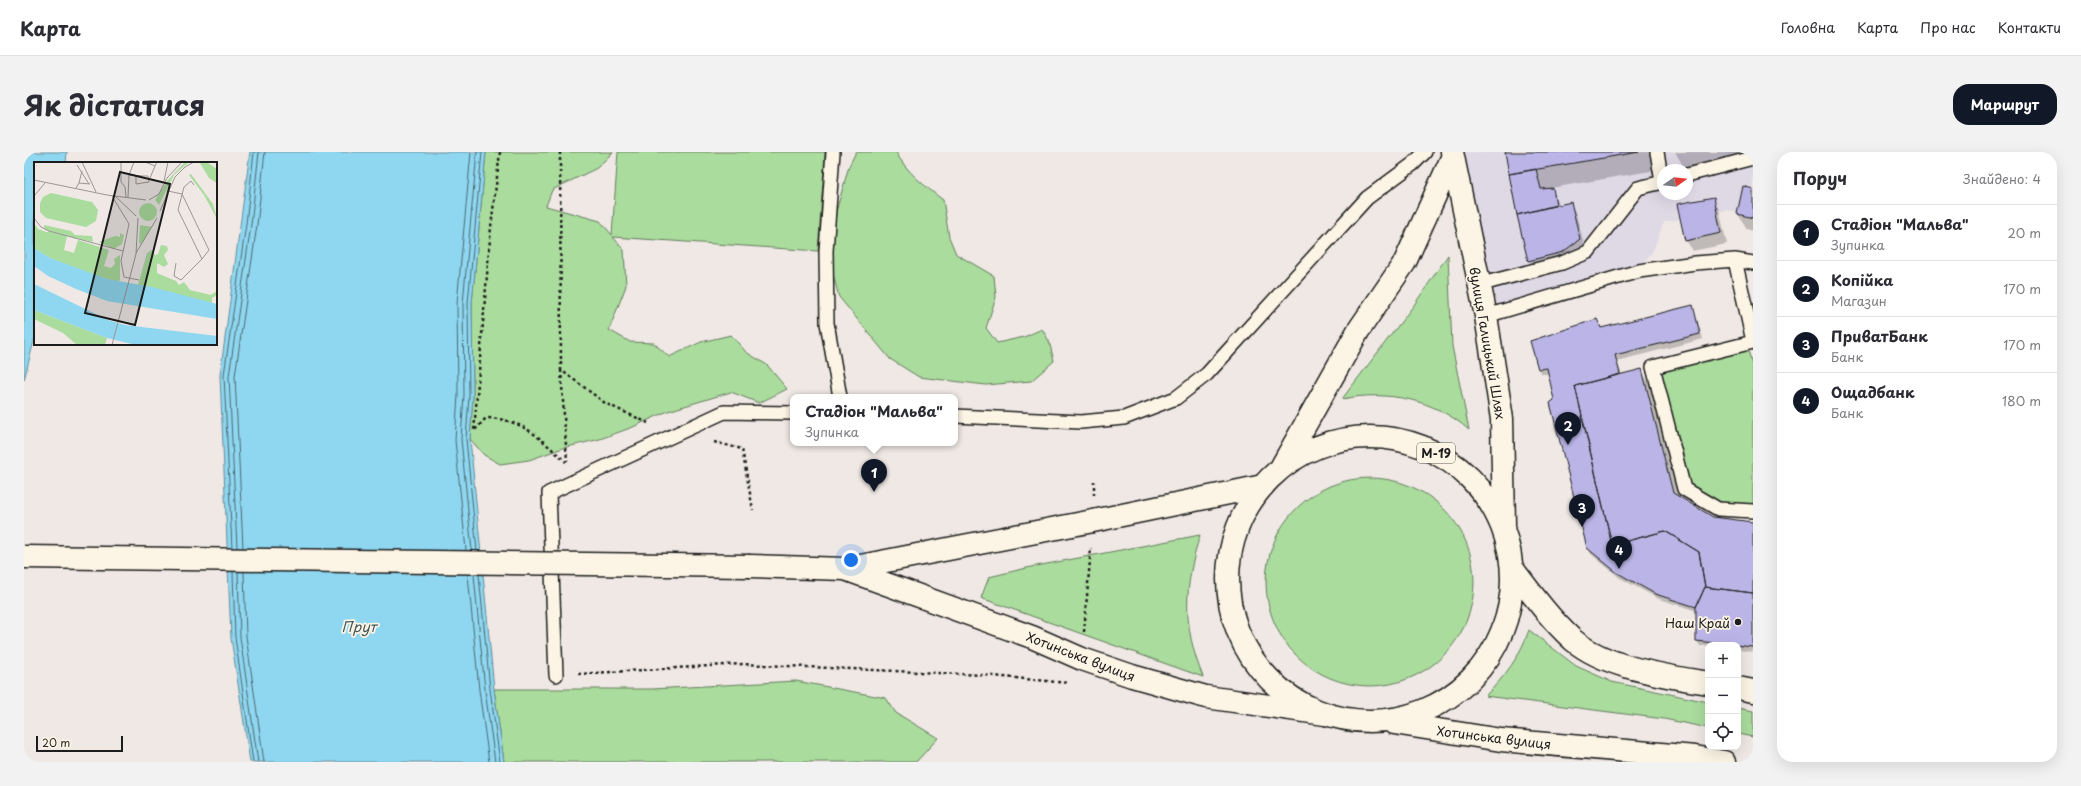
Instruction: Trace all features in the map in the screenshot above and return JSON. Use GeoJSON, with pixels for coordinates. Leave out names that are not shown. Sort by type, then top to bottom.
{"type":"FeatureCollection","features":[{"type":"Feature","properties":{"kind":"main road","name":"вулиця Галицький Шлях"},"geometry":{"type":"LineString","coordinates":[[1452,155],[1478,285],[1486,316],[1502,419],[1504,530]]}},
{"type":"Feature","properties":{"kind":"main road","name":"вулиця Галицький Шлях"},"geometry":{"type":"LineString","coordinates":[[1280,469],[1358,331],[1405,262],[1452,155]]}},
{"type":"Feature","properties":{"kind":"main road","name":"М-19"},"geometry":{"type":"LineString","coordinates":[[1371,437],[1396,439],[1419,446],[1442,456],[1462,470],[1483,493],[1493,508],[1504,530],[1512,568],[1512,588],[1506,622],[1496,646],[1485,664],[1457,693],[1440,704],[1403,719],[1383,722],[1353,721],[1325,714],[1305,706],[1286,695],[1270,681],[1256,665],[1244,647],[1230,606],[1229,563],[1233,542],[1240,522],[1250,503],[1263,486],[1280,469],[1301,454],[1323,445],[1341,440],[1371,437]]}},
{"type":"Feature","properties":{"kind":"main road","name":"Хотинська вулиця"},"geometry":{"type":"LineString","coordinates":[[24,557],[750,566],[845,569],[1093,522],[1263,486]]}},
{"type":"Feature","properties":{"kind":"main road","name":"М-19"},"geometry":{"type":"LineString","coordinates":[[1512,568],[1546,612],[1574,641],[1608,660],[1660,674],[1705,682]]}},
{"type":"Feature","properties":{"kind":"main road","name":"Хотинська вулиця"},"geometry":{"type":"LineString","coordinates":[[845,569],[1032,637],[1082,659],[1132,676],[1206,697],[1325,714]]}},
{"type":"Feature","properties":{"kind":"main road","name":"Хотинська вулиця"},"geometry":{"type":"LineString","coordinates":[[1383,722],[1501,740],[1664,758],[1724,762]]}},
{"type":"Feature","properties":{"kind":"lane"},"geometry":{"type":"LineString","coordinates":[[833,152],[826,251],[827,323],[839,394]]}},
{"type":"Feature","properties":{"kind":"lane"},"geometry":{"type":"LineString","coordinates":[[958,416],[1081,422],[1124,418],[1176,398],[1207,374],[1367,198],[1413,164],[1425,152]]}},
{"type":"Feature","properties":{"kind":"lane"},"geometry":{"type":"LineString","coordinates":[[1657,152],[1659,164]]}},
{"type":"Feature","properties":{"kind":"lane"},"geometry":{"type":"LineString","coordinates":[[1693,173],[1753,158]]}},
{"type":"Feature","properties":{"kind":"lane"},"geometry":{"type":"LineString","coordinates":[[1478,285],[1562,263],[1588,252],[1638,188],[1657,183]]}},
{"type":"Feature","properties":{"kind":"lane"},"geometry":{"type":"LineString","coordinates":[[1735,260],[1753,342],[1653,367],[1684,489],[1718,508],[1753,511]]}},
{"type":"Feature","properties":{"kind":"lane"},"geometry":{"type":"LineString","coordinates":[[1486,316],[1639,271],[1694,263],[1735,260],[1753,263]]}},
{"type":"Feature","properties":{"kind":"lane"},"geometry":{"type":"LineString","coordinates":[[556,675],[549,493],[724,412],[790,413]]}},
{"type":"Feature","properties":{"kind":"path"},"geometry":{"type":"LineString","coordinates":[[500,152],[491,227],[474,430],[486,418],[503,418],[526,427],[568,463]]}},
{"type":"Feature","properties":{"kind":"path"},"geometry":{"type":"LineString","coordinates":[[560,152],[561,370],[568,468]]}},
{"type":"Feature","properties":{"kind":"path"},"geometry":{"type":"LineString","coordinates":[[561,370],[605,403],[652,425]]}},
{"type":"Feature","properties":{"kind":"path"},"geometry":{"type":"LineString","coordinates":[[712,441],[742,449],[752,510]]}},
{"type":"Feature","properties":{"kind":"path"},"geometry":{"type":"LineString","coordinates":[[556,675],[742,664],[983,675],[1081,684],[1093,522],[1094,481]]}},
{"type":"Feature","properties":{"kind":"shaded area"},"geometry":{"type":"Polygon","coordinates":[[[1451,152],[1753,152],[1753,218],[1727,210],[1664,222],[1653,251],[1638,269],[1482,314],[1451,152]]]}},
{"type":"Feature","properties":{"kind":"green space"},"geometry":{"type":"Polygon","coordinates":[[[486,152],[613,152],[597,168],[552,190],[546,206],[600,221],[612,235],[618,152],[825,152],[818,251],[613,237],[624,250],[626,286],[609,330],[630,342],[654,343],[669,357],[701,342],[731,335],[746,352],[767,365],[787,389],[759,403],[731,392],[668,411],[633,427],[600,439],[563,448],[529,460],[500,464],[484,455],[470,439],[473,396],[472,303],[486,152]]]}},
{"type":"Feature","properties":{"kind":"green space"},"geometry":{"type":"Polygon","coordinates":[[[856,152],[896,152],[905,166],[923,184],[943,200],[949,237],[956,254],[994,276],[996,297],[986,328],[997,343],[1024,337],[1042,329],[1049,341],[1054,361],[1031,381],[986,385],[919,377],[890,359],[839,297],[831,267],[836,212],[849,166],[856,152]]]}},
{"type":"Feature","properties":{"kind":"green space"},"geometry":{"type":"Polygon","coordinates":[[[1448,255],[1452,346],[1469,430],[1455,419],[1441,411],[1425,404],[1409,400],[1376,396],[1359,396],[1342,399],[1414,305],[1448,255]]]}},
{"type":"Feature","properties":{"kind":"green space"},"geometry":{"type":"Polygon","coordinates":[[[1748,350],[1753,370],[1753,504],[1719,502],[1690,486],[1660,370],[1748,350]]]}},
{"type":"Feature","properties":{"kind":"green space"},"geometry":{"type":"Polygon","coordinates":[[[1370,478],[1390,480],[1410,486],[1419,490],[1444,508],[1462,533],[1466,542],[1472,562],[1474,582],[1472,602],[1466,622],[1462,631],[1444,656],[1419,674],[1410,678],[1390,684],[1370,686],[1350,684],[1330,678],[1321,674],[1296,656],[1278,631],[1274,622],[1268,602],[1266,582],[1268,562],[1274,542],[1278,533],[1296,508],[1321,490],[1330,486],[1350,480],[1370,478]]]}},
{"type":"Feature","properties":{"kind":"green space"},"geometry":{"type":"Polygon","coordinates":[[[1200,535],[1191,572],[1188,590],[1188,606],[1191,640],[1203,677],[981,598],[989,577],[1031,567],[1200,535]]]}},
{"type":"Feature","properties":{"kind":"green space"},"geometry":{"type":"Polygon","coordinates":[[[1529,630],[1576,666],[1612,682],[1705,701],[1705,727],[1664,719],[1485,696],[1511,666],[1529,630]]]}},
{"type":"Feature","properties":{"kind":"green space"},"geometry":{"type":"Polygon","coordinates":[[[796,681],[886,698],[896,713],[938,738],[916,762],[504,762],[494,689],[652,689],[796,681]]]}},
{"type":"Feature","properties":{"kind":"green space"},"geometry":{"type":"Polygon","coordinates":[[[1741,709],[1753,711],[1753,737],[1741,735],[1741,709]]]}},
{"type":"Feature","properties":{"kind":"water"},"geometry":{"type":"Polygon","coordinates":[[[24,152],[67,152],[66,162],[34,162],[34,341],[24,380],[24,152]]]}},
{"type":"Feature","properties":{"kind":"water","name":"Прут"},"geometry":{"type":"Polygon","coordinates":[[[250,152],[486,152],[472,303],[473,396],[470,439],[494,689],[504,762],[250,762],[231,638],[220,375],[250,152]]]}},
{"type":"Feature","properties":{"kind":"building"},"geometry":{"type":"Polygon","coordinates":[[[1505,152],[1639,152],[1509,174],[1505,152]]]}},
{"type":"Feature","properties":{"kind":"building"},"geometry":{"type":"Polygon","coordinates":[[[1536,169],[1541,189],[1553,188],[1556,205],[1517,215],[1509,174],[1536,169]]]}},
{"type":"Feature","properties":{"kind":"building"},"geometry":{"type":"Polygon","coordinates":[[[1743,186],[1753,189],[1753,218],[1737,214],[1743,186]]]}},
{"type":"Feature","properties":{"kind":"building"},"geometry":{"type":"Polygon","coordinates":[[[1714,197],[1721,233],[1685,241],[1677,204],[1714,197]]]}},
{"type":"Feature","properties":{"kind":"building"},"geometry":{"type":"Polygon","coordinates":[[[1571,202],[1580,239],[1563,252],[1528,261],[1517,215],[1571,202]]]}},
{"type":"Feature","properties":{"kind":"building"},"geometry":{"type":"Polygon","coordinates":[[[1693,305],[1700,334],[1615,355],[1620,374],[1575,386],[1612,545],[1665,531],[1699,552],[1705,587],[1696,607],[1655,594],[1616,572],[1587,548],[1550,403],[1554,400],[1547,368],[1538,369],[1530,341],[1597,319],[1601,328],[1693,305]]]}},
{"type":"Feature","properties":{"kind":"building"},"geometry":{"type":"Polygon","coordinates":[[[1642,369],[1673,493],[1713,517],[1753,522],[1753,593],[1705,587],[1699,552],[1665,531],[1612,545],[1575,386],[1642,369]]]}},
{"type":"Feature","properties":{"kind":"building"},"geometry":{"type":"Polygon","coordinates":[[[1705,587],[1753,593],[1753,647],[1741,646],[1741,642],[1696,641],[1696,607],[1705,587]]]}},
{"type":"Feature","properties":{"kind":"place","name":"Копійка"},"geometry":{"type":"Point","coordinates":[1568,445]}},
{"type":"Feature","properties":{"kind":"place","name":"Стадіон \"Мальва\""},"geometry":{"type":"Point","coordinates":[874,492]}},
{"type":"Feature","properties":{"kind":"place","name":"ПриватБанк"},"geometry":{"type":"Point","coordinates":[1582,527]}},
{"type":"Feature","properties":{"kind":"place","name":"Ощадбанк"},"geometry":{"type":"Point","coordinates":[1619,569]}},
{"type":"Feature","properties":{"kind":"place","name":"Наш Край"},"geometry":{"type":"Point","coordinates":[1738,622]}}]}
